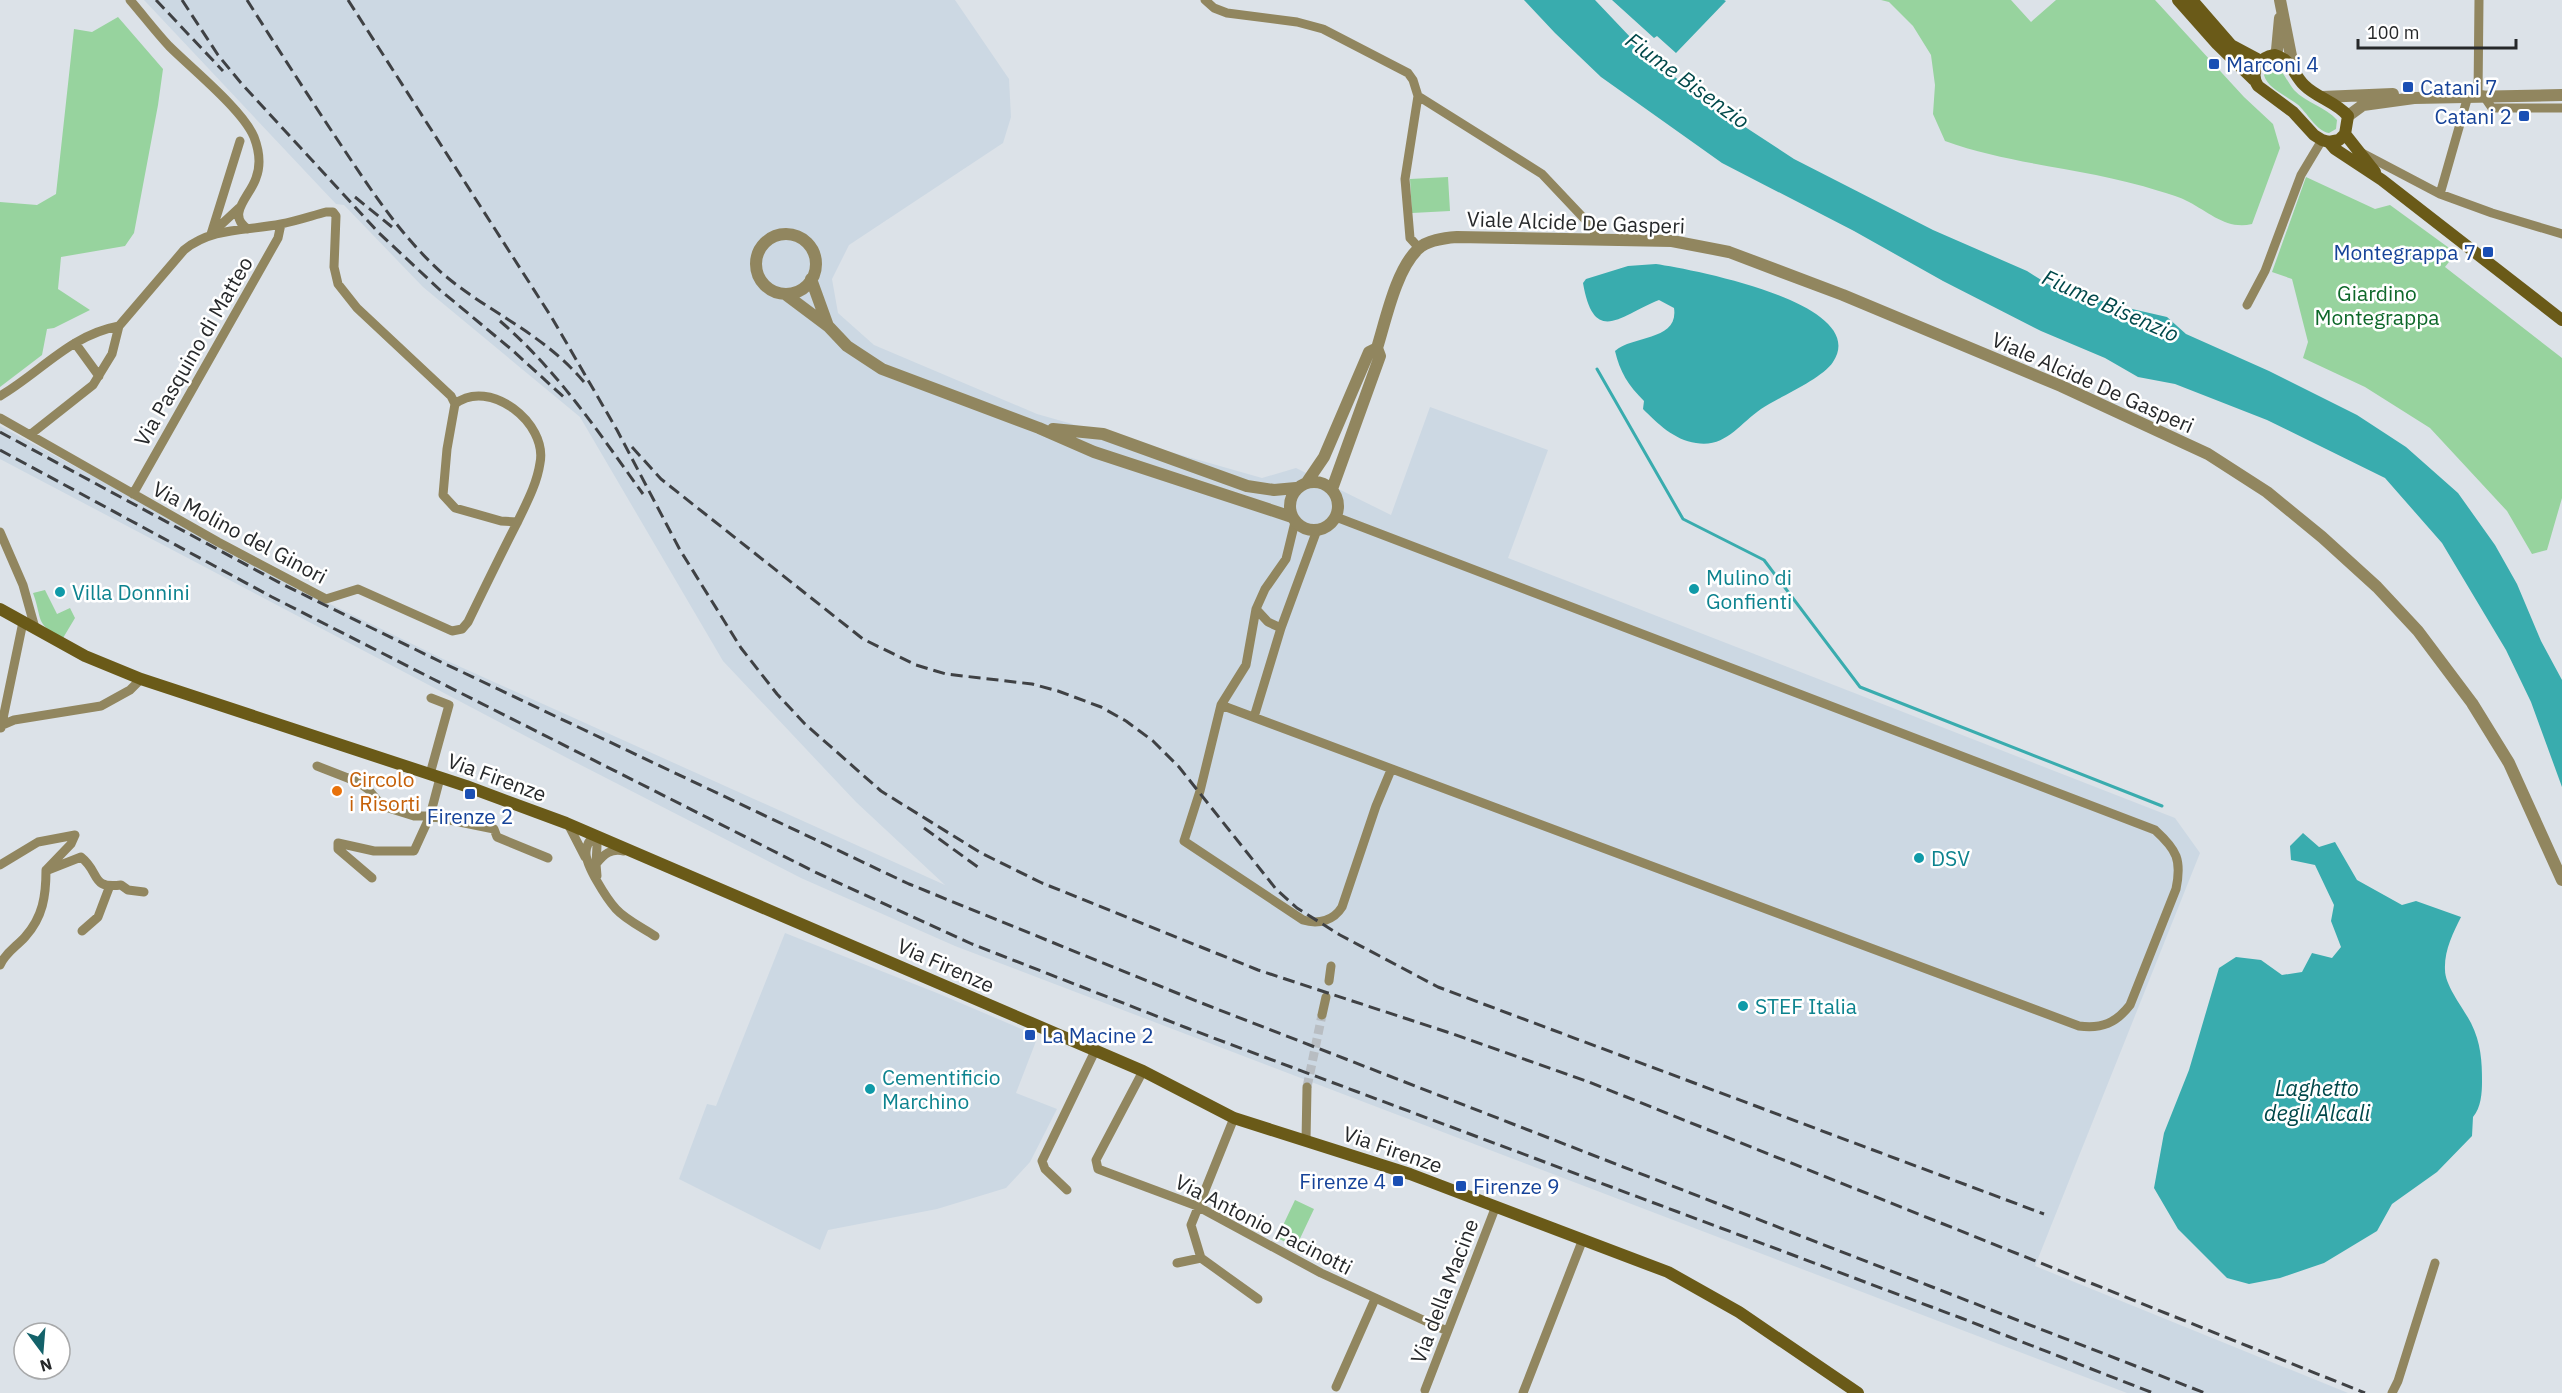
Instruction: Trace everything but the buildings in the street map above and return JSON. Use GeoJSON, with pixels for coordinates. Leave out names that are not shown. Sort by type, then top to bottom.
{"type":"FeatureCollection","features":[{"type":"Feature","properties":{"kind":"main road"},"geometry":{"type":"LineString","coordinates":[[2178,0],[2262,91],[2293,112],[2314,135],[2382,180],[2562,320]]}},
{"type":"Feature","properties":{"kind":"main road"},"geometry":{"type":"LineString","coordinates":[[2192,0],[2231,45],[2260,61]]}},
{"type":"Feature","properties":{"kind":"main road"},"geometry":{"type":"LineString","coordinates":[[2254,80],[2256,67],[2268,56],[2282,57],[2288,62],[2305,86],[2341,107],[2348,116],[2345,134],[2339,140],[2326,141]]}},
{"type":"Feature","properties":{"kind":"main road"},"geometry":{"type":"LineString","coordinates":[[2345,134],[2382,180]]}},
{"type":"Feature","properties":{"kind":"main road","name":"Via Firenze"},"geometry":{"type":"LineString","coordinates":[[0,609],[85,656],[141,679],[506,800],[568,824],[1143,1071],[1234,1118],[1410,1174],[1668,1272],[1739,1312],[1858,1393]]}},
{"type":"Feature","properties":{"kind":"street"},"geometry":{"type":"LineString","coordinates":[[130,0],[168,44],[250,128],[259,154],[256,180],[239,208],[211,234]]}},
{"type":"Feature","properties":{"kind":"street"},"geometry":{"type":"LineString","coordinates":[[1205,0],[1214,8],[1227,13],[1297,22],[1323,29],[1402,68],[1413,80],[1418,96],[1405,179],[1410,238],[1419,248],[1406,264],[1377,348],[1380,356],[1332,489]]}},
{"type":"Feature","properties":{"kind":"street"},"geometry":{"type":"LineString","coordinates":[[2440,195],[2476,96],[2478,0]]}},
{"type":"Feature","properties":{"kind":"street"},"geometry":{"type":"LineString","coordinates":[[2274,55],[2277,50],[2281,1]]}},
{"type":"Feature","properties":{"kind":"street"},"geometry":{"type":"LineString","coordinates":[[2281,1],[2294,71]]}},
{"type":"Feature","properties":{"kind":"street"},"geometry":{"type":"LineString","coordinates":[[2322,97],[2400,94],[2414,98]]}},
{"type":"Feature","properties":{"kind":"street"},"geometry":{"type":"LineString","coordinates":[[2348,116],[2363,105],[2414,98],[2562,95]]}},
{"type":"Feature","properties":{"kind":"street"},"geometry":{"type":"LineString","coordinates":[[1418,96],[1542,174],[1593,228],[1596,238]]}},
{"type":"Feature","properties":{"kind":"street"},"geometry":{"type":"LineString","coordinates":[[2476,96],[2492,108],[2562,108]]}},
{"type":"Feature","properties":{"kind":"street"},"geometry":{"type":"LineString","coordinates":[[211,234],[240,141]]}},
{"type":"Feature","properties":{"kind":"street"},"geometry":{"type":"LineString","coordinates":[[2247,305],[2265,271],[2301,175],[2326,141]]}},
{"type":"Feature","properties":{"kind":"street"},"geometry":{"type":"LineString","coordinates":[[2360,152],[2440,195],[2562,234]]}},
{"type":"Feature","properties":{"kind":"street"},"geometry":{"type":"LineString","coordinates":[[239,208],[239,222],[248,229]]}},
{"type":"Feature","properties":{"kind":"street"},"geometry":{"type":"LineString","coordinates":[[31,434],[93,385],[112,354],[119,326],[184,250],[196,240],[211,234],[281,224],[333,212],[336,216],[334,267],[338,284],[357,308],[451,396],[455,404],[447,449],[443,495],[454,508],[501,521],[517,522]]}},
{"type":"Feature","properties":{"kind":"street","name":"Via Pasquino di Matteo"},"geometry":{"type":"LineString","coordinates":[[133,494],[278,238],[281,224]]}},
{"type":"Feature","properties":{"kind":"street"},"geometry":{"type":"LineString","coordinates":[[812,279],[800,290],[785,294],[777,293],[764,285],[756,271],[759,250],[772,238],[789,235],[804,241],[814,254],[812,279],[829,327]]}},
{"type":"Feature","properties":{"kind":"street","name":"Viale Alcide De Gasperi"},"geometry":{"type":"LineString","coordinates":[[1419,248],[1439,239],[1457,237],[1596,238],[1672,241],[1729,252],[1764,264],[2061,386],[2208,454],[2267,492],[2322,537],[2377,587],[2418,631],[2472,703],[2509,763],[2562,880]]}},
{"type":"Feature","properties":{"kind":"street"},"geometry":{"type":"LineString","coordinates":[[785,294],[829,327],[847,346],[882,369],[1039,428],[1094,452],[1293,519],[1301,527],[1317,530],[1331,523],[1336,517],[1338,502],[1332,489],[1320,482],[1274,490],[1247,486],[1103,434],[1039,428]]}},
{"type":"Feature","properties":{"kind":"street"},"geometry":{"type":"LineString","coordinates":[[0,396],[75,343],[98,330],[119,326]]}},
{"type":"Feature","properties":{"kind":"street"},"geometry":{"type":"LineString","coordinates":[[75,343],[99,376]]}},
{"type":"Feature","properties":{"kind":"street"},"geometry":{"type":"LineString","coordinates":[[1377,348],[1369,352],[1324,457],[1289,502],[1293,519],[1286,559],[1265,589],[1256,609],[1246,664],[1221,705],[1200,791],[1184,841],[1297,917],[1311,923],[1318,922],[1335,915],[1342,907],[1376,806],[1391,770]]}},
{"type":"Feature","properties":{"kind":"street"},"geometry":{"type":"LineString","coordinates":[[0,403],[11,390]]}},
{"type":"Feature","properties":{"kind":"street","name":"Via Molino del Ginori"},"geometry":{"type":"LineString","coordinates":[[0,418],[133,494],[326,598],[358,589],[452,631],[462,629],[468,622],[527,503],[541,463],[538,436],[516,410],[504,400],[469,397],[455,404]]}},
{"type":"Feature","properties":{"kind":"street"},"geometry":{"type":"LineString","coordinates":[[1221,705],[2079,1026],[2093,1028],[2108,1025],[2122,1016],[2130,1005],[2176,889],[2180,870],[2177,856],[2170,843],[2155,830],[1336,517]]}},
{"type":"Feature","properties":{"kind":"street"},"geometry":{"type":"LineString","coordinates":[[1254,717],[1281,628],[1317,530]]}},
{"type":"Feature","properties":{"kind":"street"},"geometry":{"type":"LineString","coordinates":[[0,532],[23,585],[35,628]]}},
{"type":"Feature","properties":{"kind":"street"},"geometry":{"type":"LineString","coordinates":[[1256,609],[1268,622],[1281,628]]}},
{"type":"Feature","properties":{"kind":"street"},"geometry":{"type":"LineString","coordinates":[[1,727],[23,622]]}},
{"type":"Feature","properties":{"kind":"street"},"geometry":{"type":"LineString","coordinates":[[1,727],[14,720],[102,706],[130,690],[141,679]]}},
{"type":"Feature","properties":{"kind":"street"},"geometry":{"type":"LineString","coordinates":[[372,878],[338,849],[338,843],[374,851],[414,851],[430,816],[435,776],[449,705],[431,698]]}},
{"type":"Feature","properties":{"kind":"street"},"geometry":{"type":"LineString","coordinates":[[317,766],[358,782],[368,789],[382,806],[414,816],[430,816],[494,829],[496,837],[548,858]]}},
{"type":"Feature","properties":{"kind":"street"},"geometry":{"type":"LineString","coordinates":[[568,824],[591,862],[601,887],[617,910],[655,936]]}},
{"type":"Feature","properties":{"kind":"street"},"geometry":{"type":"LineString","coordinates":[[0,865],[38,842],[75,835],[71,844],[46,870],[43,910],[26,936],[5,955],[0,965]]}},
{"type":"Feature","properties":{"kind":"street"},"geometry":{"type":"LineString","coordinates":[[591,862],[597,848],[594,835]]}},
{"type":"Feature","properties":{"kind":"street"},"geometry":{"type":"LineString","coordinates":[[591,862],[618,850],[634,853]]}},
{"type":"Feature","properties":{"kind":"street"},"geometry":{"type":"LineString","coordinates":[[46,870],[81,857],[89,864],[101,884],[109,888],[121,885],[128,890],[144,892]]}},
{"type":"Feature","properties":{"kind":"street"},"geometry":{"type":"LineString","coordinates":[[82,931],[98,917],[109,888]]}},
{"type":"Feature","properties":{"kind":"street"},"geometry":{"type":"LineString","coordinates":[[1329,981],[1331,966]]}},
{"type":"Feature","properties":{"kind":"street"},"geometry":{"type":"LineString","coordinates":[[1322,1015],[1326,997]]}},
{"type":"Feature","properties":{"kind":"street"},"geometry":{"type":"LineString","coordinates":[[1067,1190],[1045,1169],[1042,1161],[1095,1051]]}},
{"type":"Feature","properties":{"kind":"street","name":"Via Antonio Pacinotti"},"geometry":{"type":"LineString","coordinates":[[1143,1071],[1096,1160],[1095,1165],[1098,1169],[1197,1206],[1321,1273],[1447,1331]]}},
{"type":"Feature","properties":{"kind":"street"},"geometry":{"type":"LineString","coordinates":[[1306,1141],[1307,1087]]}},
{"type":"Feature","properties":{"kind":"street"},"geometry":{"type":"LineString","coordinates":[[1234,1118],[1191,1224],[1201,1258],[1258,1299]]}},
{"type":"Feature","properties":{"kind":"street","name":"Via della Macine"},"geometry":{"type":"LineString","coordinates":[[1425,1390],[1496,1206]]}},
{"type":"Feature","properties":{"kind":"street"},"geometry":{"type":"LineString","coordinates":[[1523,1393],[1583,1239]]}},
{"type":"Feature","properties":{"kind":"street"},"geometry":{"type":"LineString","coordinates":[[1177,1263],[1201,1258]]}},
{"type":"Feature","properties":{"kind":"street"},"geometry":{"type":"LineString","coordinates":[[2392,1393],[2398,1381],[2435,1263]]}},
{"type":"Feature","properties":{"kind":"street"},"geometry":{"type":"LineString","coordinates":[[1336,1387],[1375,1299]]}},
{"type":"Feature","properties":{"kind":"shaded area"},"geometry":{"type":"Polygon","coordinates":[[[144,0],[955,0],[1009,79],[1011,117],[1003,143],[849,245],[832,279],[838,313],[874,345],[1037,414],[1262,478],[1296,468],[1391,515],[1430,407],[1548,450],[1508,558],[2175,818],[2200,853],[2035,1266],[2348,1393],[2127,1393],[955,946],[801,878],[571,760],[0,459],[0,426],[332,605],[443,659],[945,885],[856,802],[723,661],[580,417],[423,287],[344,205],[336,204],[144,0]]]}},
{"type":"Feature","properties":{"kind":"shaded area","name":"Cementificio Marchino"},"geometry":{"type":"Polygon","coordinates":[[[785,933],[1038,1036],[1016,1093],[1057,1109],[1030,1162],[1006,1188],[937,1209],[828,1230],[820,1250],[679,1179],[707,1104],[716,1106],[785,933]]]}},
{"type":"Feature","properties":{"kind":"green space"},"geometry":{"type":"Polygon","coordinates":[[[1881,0],[2011,0],[2031,22],[2056,0],[2155,0],[2244,97],[2273,124],[2280,148],[2252,224],[2227,223],[2171,194],[2133,183],[1998,156],[1945,141],[1933,114],[1935,85],[1931,55],[1913,26],[1889,2],[1881,0]]]}},
{"type":"Feature","properties":{"kind":"green space"},"geometry":{"type":"Polygon","coordinates":[[[118,17],[163,69],[134,233],[125,246],[61,257],[58,289],[90,310],[54,328],[47,329],[42,355],[0,387],[0,202],[37,205],[56,194],[74,29],[92,32],[118,17]]]}},
{"type":"Feature","properties":{"kind":"green space"},"geometry":{"type":"Polygon","coordinates":[[[2271,66],[2279,69],[2299,94],[2337,120],[2336,129],[2329,133],[2324,132],[2301,107],[2269,84],[2264,75],[2271,66]]]}},
{"type":"Feature","properties":{"kind":"green space"},"geometry":{"type":"Polygon","coordinates":[[[1448,177],[1450,211],[1412,213],[1410,179],[1448,177]]]}},
{"type":"Feature","properties":{"kind":"green space","name":"Giardino Montegrappa"},"geometry":{"type":"Polygon","coordinates":[[[2306,177],[2375,209],[2390,205],[2456,253],[2445,267],[2562,358],[2562,498],[2547,550],[2532,554],[2507,511],[2430,428],[2365,387],[2303,358],[2308,342],[2292,279],[2272,272],[2306,177]]]}},
{"type":"Feature","properties":{"kind":"green space"},"geometry":{"type":"Polygon","coordinates":[[[45,590],[57,614],[70,608],[75,618],[63,638],[47,629],[41,620],[33,593],[45,590]]]}},
{"type":"Feature","properties":{"kind":"green space"},"geometry":{"type":"Polygon","coordinates":[[[1295,1200],[1314,1209],[1296,1247],[1277,1238],[1295,1200]]]}},
{"type":"Feature","properties":{"kind":"water","name":"Fiume Bisenzio"},"geometry":{"type":"Polygon","coordinates":[[[1524,0],[1595,0],[1651,59],[1713,106],[1794,159],[1933,230],[2027,271],[2051,286],[2167,317],[2186,334],[2269,371],[2357,415],[2406,447],[2458,493],[2495,545],[2517,584],[2541,641],[2562,680],[2562,787],[2531,702],[2506,650],[2442,543],[2385,478],[2267,420],[2175,384],[2138,377],[2105,358],[2041,331],[1722,163],[1601,77],[1524,0]]]}},
{"type":"Feature","properties":{"kind":"water"},"geometry":{"type":"Polygon","coordinates":[[[1612,0],[1726,1],[1676,53],[1657,36],[1654,38],[1612,0]]]}},
{"type":"Feature","properties":{"kind":"water"},"geometry":{"type":"Polygon","coordinates":[[[1656,264],[1737,282],[1803,306],[1827,322],[1838,341],[1833,362],[1820,375],[1761,409],[1732,434],[1716,442],[1696,443],[1673,435],[1643,409],[1644,401],[1625,378],[1615,351],[1663,332],[1674,319],[1674,308],[1659,300],[1621,318],[1611,321],[1602,320],[1594,315],[1583,283],[1586,279],[1628,266],[1656,264]]]}},
{"type":"Feature","properties":{"kind":"water","name":"Laghetto degli Alcali"},"geometry":{"type":"Polygon","coordinates":[[[2303,833],[2319,847],[2335,842],[2357,880],[2402,905],[2416,901],[2461,917],[2448,949],[2445,970],[2451,990],[2471,1023],[2479,1045],[2481,1096],[2478,1109],[2473,1117],[2472,1136],[2437,1172],[2392,1204],[2377,1231],[2324,1263],[2280,1278],[2249,1284],[2227,1278],[2178,1229],[2154,1188],[2164,1133],[2189,1070],[2219,968],[2236,957],[2261,960],[2282,975],[2302,972],[2312,953],[2332,958],[2341,947],[2331,921],[2334,905],[2315,865],[2291,860],[2290,846],[2303,833]]]}},
{"type":"Feature","properties":{"kind":"waterway"},"geometry":{"type":"LineString","coordinates":[[1597,369],[1683,519],[1764,560],[1860,687],[2162,806]]}},
{"type":"Feature","properties":{"kind":"tunnel"},"geometry":{"type":"LineString","coordinates":[[1307,1087],[1322,1015]]}},
{"type":"Feature","properties":{"kind":"railway"},"geometry":{"type":"LineString","coordinates":[[156,0],[223,71]]}},
{"type":"Feature","properties":{"kind":"railway"},"geometry":{"type":"LineString","coordinates":[[182,0],[218,55],[241,83],[379,233],[440,290],[511,349],[567,400]]}},
{"type":"Feature","properties":{"kind":"railway"},"geometry":{"type":"LineString","coordinates":[[247,0],[360,173],[392,219],[416,247],[461,288],[551,350],[584,382]]}},
{"type":"Feature","properties":{"kind":"railway"},"geometry":{"type":"LineString","coordinates":[[348,0],[552,318],[617,430],[680,550],[741,648],[777,694],[805,724],[881,791],[981,853],[1042,883],[1258,970],[1453,1034],[1589,1082],[2365,1393]]}},
{"type":"Feature","properties":{"kind":"railway"},"geometry":{"type":"LineString","coordinates":[[355,197],[392,227]]}},
{"type":"Feature","properties":{"kind":"railway"},"geometry":{"type":"LineString","coordinates":[[500,321],[521,340],[559,382],[643,494]]}},
{"type":"Feature","properties":{"kind":"railway"},"geometry":{"type":"LineString","coordinates":[[0,432],[280,583],[909,884],[1199,1002],[2205,1393]]}},
{"type":"Feature","properties":{"kind":"railway"},"geometry":{"type":"LineString","coordinates":[[632,447],[661,479],[863,639],[916,665],[946,674],[1032,684],[1101,707],[1126,721],[1153,741],[1179,767],[1276,889],[1297,908],[1340,935],[1438,987],[2044,1214]]}},
{"type":"Feature","properties":{"kind":"railway"},"geometry":{"type":"LineString","coordinates":[[0,450],[272,597],[433,679],[815,872],[972,944],[1187,1028],[1961,1318],[2153,1393]]}},
{"type":"Feature","properties":{"kind":"railway"},"geometry":{"type":"LineString","coordinates":[[924,828],[982,870]]}},
{"type":"Feature","properties":{"kind":"place","name":"Marconi 4"},"geometry":{"type":"Point","coordinates":[2214,64]}},
{"type":"Feature","properties":{"kind":"place","name":"Catani 7"},"geometry":{"type":"Point","coordinates":[2408,87]}},
{"type":"Feature","properties":{"kind":"place","name":"Catani 2"},"geometry":{"type":"Point","coordinates":[2524,116]}},
{"type":"Feature","properties":{"kind":"place","name":"Montegrappa 7"},"geometry":{"type":"Point","coordinates":[2488,252]}},
{"type":"Feature","properties":{"kind":"place","name":"Mulino di Gonfienti"},"geometry":{"type":"Point","coordinates":[1694,589]}},
{"type":"Feature","properties":{"kind":"place","name":"Villa Donnini"},"geometry":{"type":"Point","coordinates":[60,592]}},
{"type":"Feature","properties":{"kind":"place","name":"Circolo i Risorti"},"geometry":{"type":"Point","coordinates":[337,791]}},
{"type":"Feature","properties":{"kind":"place","name":"Firenze 2"},"geometry":{"type":"Point","coordinates":[470,794]}},
{"type":"Feature","properties":{"kind":"place","name":"DSV"},"geometry":{"type":"Point","coordinates":[1919,858]}},
{"type":"Feature","properties":{"kind":"place","name":"STEF Italia"},"geometry":{"type":"Point","coordinates":[1743,1006]}},
{"type":"Feature","properties":{"kind":"place","name":"La Macine 2"},"geometry":{"type":"Point","coordinates":[1030,1035]}},
{"type":"Feature","properties":{"kind":"place","name":"Cementificio Marchino"},"geometry":{"type":"Point","coordinates":[870,1089]}},
{"type":"Feature","properties":{"kind":"place","name":"Firenze 4"},"geometry":{"type":"Point","coordinates":[1398,1181]}},
{"type":"Feature","properties":{"kind":"place","name":"Firenze 9"},"geometry":{"type":"Point","coordinates":[1461,1186]}}]}
